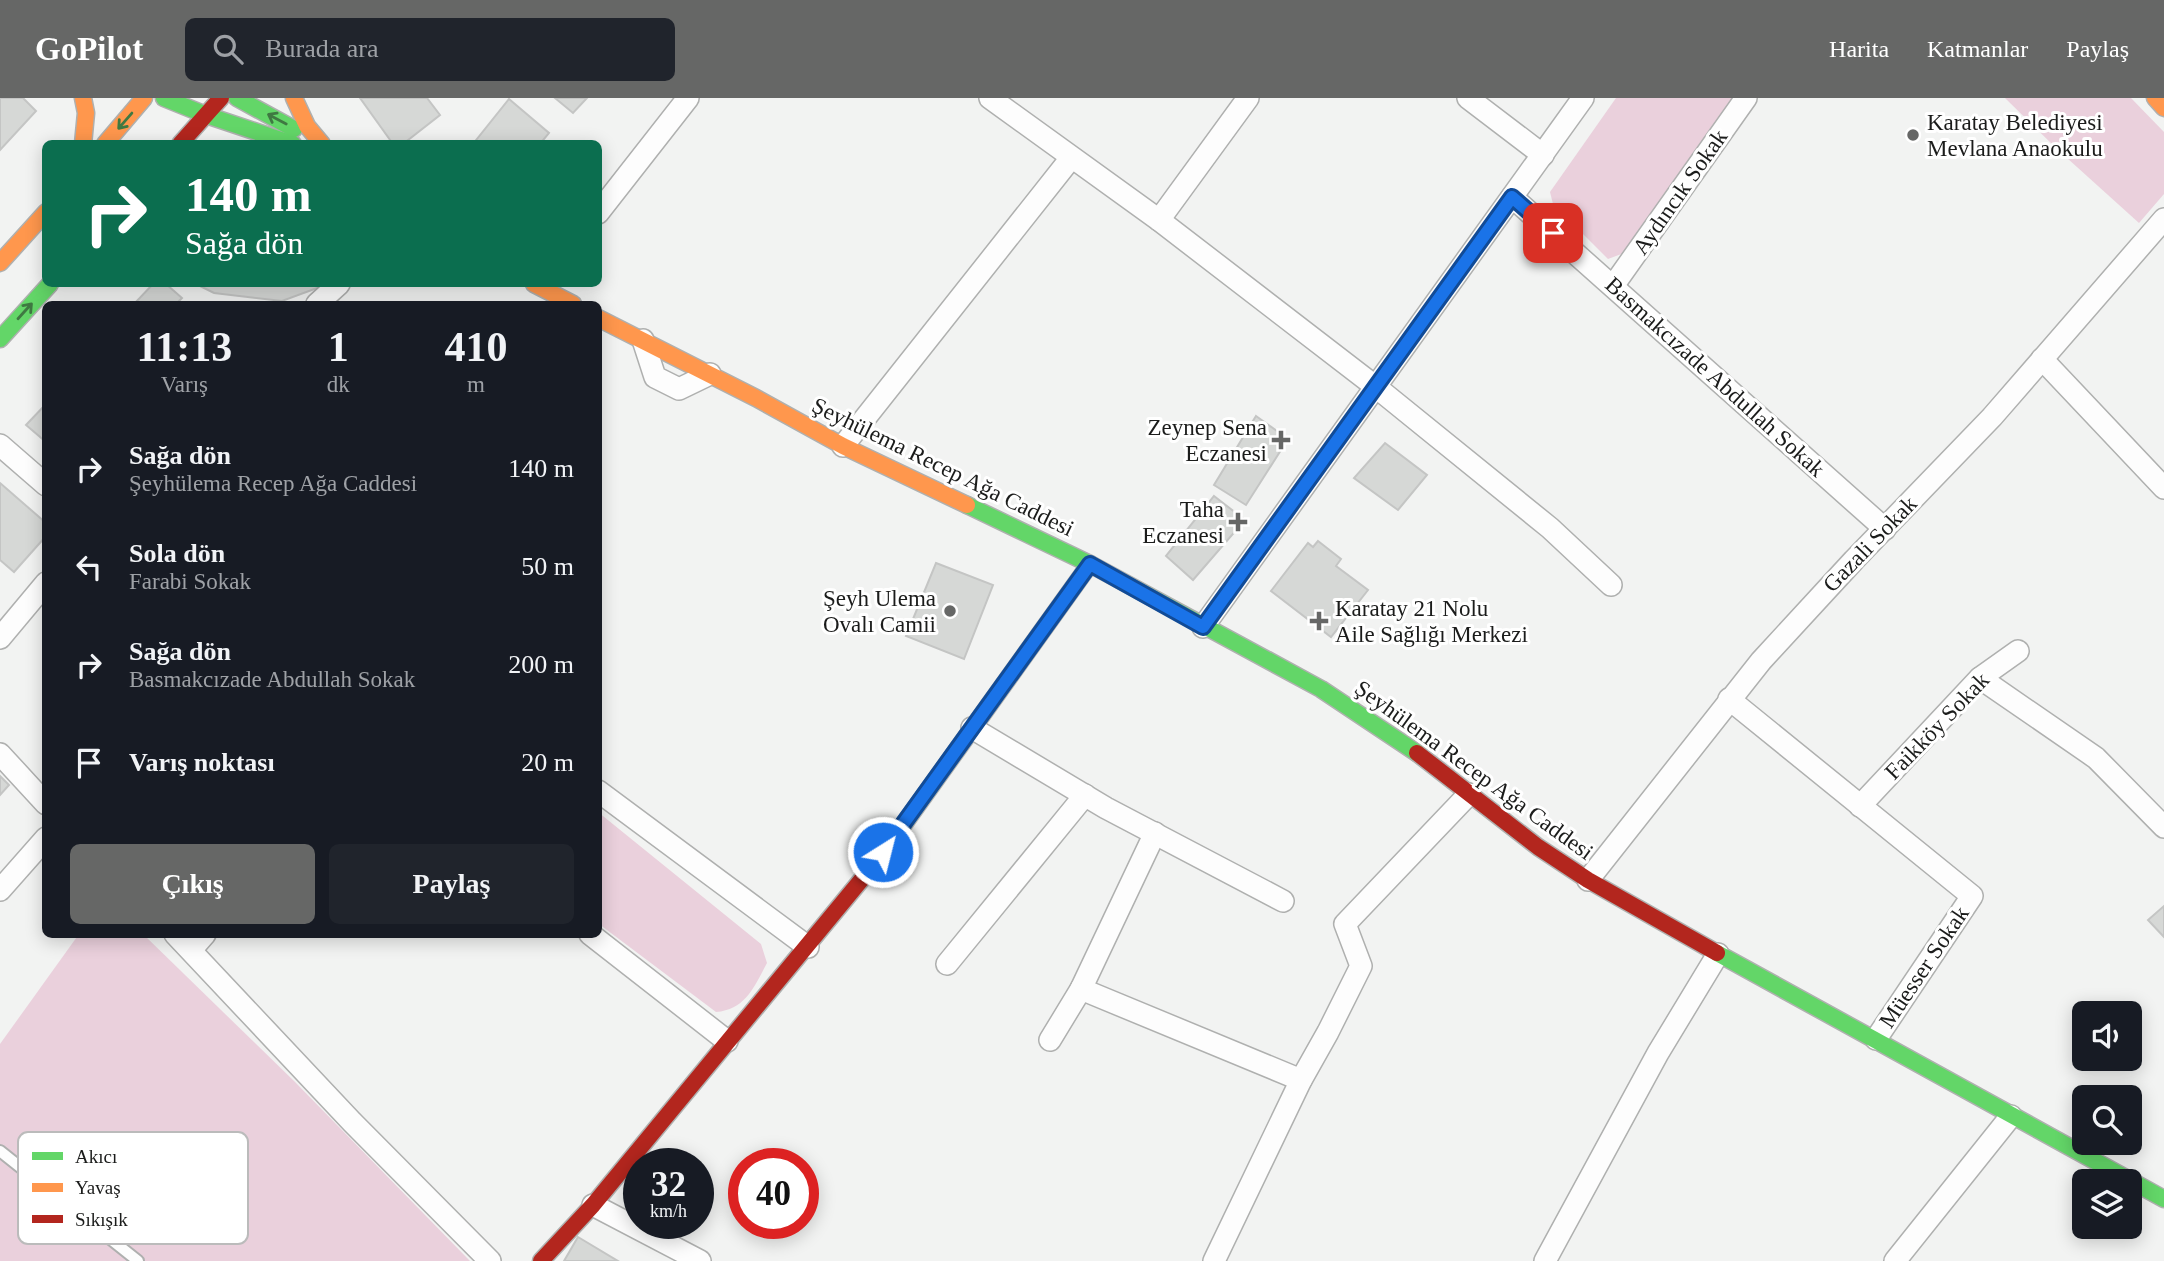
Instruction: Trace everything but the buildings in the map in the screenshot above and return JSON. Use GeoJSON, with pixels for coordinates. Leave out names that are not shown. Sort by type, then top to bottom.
{"type":"FeatureCollection","features":[{"type":"Feature","properties":{"kind":"street"},"geometry":{"type":"LineString","coordinates":[[83,98],[86,113],[83,140]]}},
{"type":"Feature","properties":{"kind":"street"},"geometry":{"type":"LineString","coordinates":[[108,140],[144,98]]}},
{"type":"Feature","properties":{"kind":"street"},"geometry":{"type":"LineString","coordinates":[[164,98],[186,103],[212,104],[234,123],[282,140]]}},
{"type":"Feature","properties":{"kind":"street"},"geometry":{"type":"LineString","coordinates":[[237,98],[288,125],[309,140]]}},
{"type":"Feature","properties":{"kind":"street"},"geometry":{"type":"LineString","coordinates":[[294,98],[307,126],[319,140]]}},
{"type":"Feature","properties":{"kind":"street"},"geometry":{"type":"LineString","coordinates":[[602,208],[688,98]]}},
{"type":"Feature","properties":{"kind":"street"},"geometry":{"type":"LineString","coordinates":[[990,98],[1159,220],[1376,387],[1550,528],[1611,585]]}},
{"type":"Feature","properties":{"kind":"street"},"geometry":{"type":"LineString","coordinates":[[1159,220],[1248,98]]}},
{"type":"Feature","properties":{"kind":"street"},"geometry":{"type":"LineString","coordinates":[[1468,98],[1543,155]]}},
{"type":"Feature","properties":{"kind":"street"},"geometry":{"type":"LineString","coordinates":[[1203,627],[1583,98]]}},
{"type":"Feature","properties":{"kind":"street","name":"Aydıncık Sokak"},"geometry":{"type":"LineString","coordinates":[[1613,286],[1746,98]]}},
{"type":"Feature","properties":{"kind":"street"},"geometry":{"type":"LineString","coordinates":[[2155,98],[2164,108]]}},
{"type":"Feature","properties":{"kind":"street"},"geometry":{"type":"LineString","coordinates":[[174,138],[186,103]]}},
{"type":"Feature","properties":{"kind":"street"},"geometry":{"type":"LineString","coordinates":[[174,138],[212,104]]}},
{"type":"Feature","properties":{"kind":"street"},"geometry":{"type":"LineString","coordinates":[[843,446],[1071,158]]}},
{"type":"Feature","properties":{"kind":"street","name":"Basmakcızade Abdullah Sokak"},"geometry":{"type":"LineString","coordinates":[[1512,197],[1885,528]]}},
{"type":"Feature","properties":{"kind":"street"},"geometry":{"type":"LineString","coordinates":[[0,263],[42,216]]}},
{"type":"Feature","properties":{"kind":"street","name":"Gazali Sokak"},"geometry":{"type":"LineString","coordinates":[[1588,880],[1761,661],[1992,417],[2164,219]]}},
{"type":"Feature","properties":{"kind":"street"},"geometry":{"type":"LineString","coordinates":[[0,339],[47,287]]}},
{"type":"Feature","properties":{"kind":"street"},"geometry":{"type":"LineString","coordinates":[[320,301],[336,287]]}},
{"type":"Feature","properties":{"kind":"street"},"geometry":{"type":"LineString","coordinates":[[543,287],[568,301]]}},
{"type":"Feature","properties":{"kind":"street"},"geometry":{"type":"LineString","coordinates":[[602,320],[643,340],[655,377],[679,389],[710,374]]}},
{"type":"Feature","properties":{"kind":"street"},"geometry":{"type":"LineString","coordinates":[[2042,359],[2164,488]]}},
{"type":"Feature","properties":{"kind":"street","name":"Şeyhülema Recep Ağa Caddesi"},"geometry":{"type":"LineString","coordinates":[[710,374],[843,446],[1090,564],[1321,690],[1408,746],[1538,847],[1588,880],[2164,1199]]}},
{"type":"Feature","properties":{"kind":"street"},"geometry":{"type":"LineString","coordinates":[[0,445],[42,482]]}},
{"type":"Feature","properties":{"kind":"street"},"geometry":{"type":"LineString","coordinates":[[541,1261],[593,1205],[808,947],[883,852],[1090,564]]}},
{"type":"Feature","properties":{"kind":"street"},"geometry":{"type":"LineString","coordinates":[[0,638],[42,588]]}},
{"type":"Feature","properties":{"kind":"street","name":"Faikköy Sokak"},"geometry":{"type":"LineString","coordinates":[[1860,806],[1980,678],[2018,651]]}},
{"type":"Feature","properties":{"kind":"street"},"geometry":{"type":"LineString","coordinates":[[1980,678],[2096,758],[2164,827]]}},
{"type":"Feature","properties":{"kind":"street"},"geometry":{"type":"LineString","coordinates":[[1729,699],[1860,806]]}},
{"type":"Feature","properties":{"kind":"street"},"geometry":{"type":"LineString","coordinates":[[972,728],[1085,795],[1283,901]]}},
{"type":"Feature","properties":{"kind":"street"},"geometry":{"type":"LineString","coordinates":[[0,754],[42,800]]}},
{"type":"Feature","properties":{"kind":"street"},"geometry":{"type":"LineString","coordinates":[[602,794],[808,947]]}},
{"type":"Feature","properties":{"kind":"street"},"geometry":{"type":"LineString","coordinates":[[1214,1261],[1301,1080],[1361,966],[1345,924],[1469,794]]}},
{"type":"Feature","properties":{"kind":"street"},"geometry":{"type":"LineString","coordinates":[[947,964],[1085,795]]}},
{"type":"Feature","properties":{"kind":"street","name":"Müesser Sokak"},"geometry":{"type":"LineString","coordinates":[[1860,806],[1972,896],[1876,1039]]}},
{"type":"Feature","properties":{"kind":"street"},"geometry":{"type":"LineString","coordinates":[[1050,1040],[1081,989],[1155,833]]}},
{"type":"Feature","properties":{"kind":"street"},"geometry":{"type":"LineString","coordinates":[[0,890],[42,843]]}},
{"type":"Feature","properties":{"kind":"street"},"geometry":{"type":"LineString","coordinates":[[595,938],[727,1041]]}},
{"type":"Feature","properties":{"kind":"street"},"geometry":{"type":"LineString","coordinates":[[198,942],[352,1122],[490,1261]]}},
{"type":"Feature","properties":{"kind":"street"},"geometry":{"type":"LineString","coordinates":[[1545,1261],[1658,1053],[1718,954]]}},
{"type":"Feature","properties":{"kind":"street"},"geometry":{"type":"LineString","coordinates":[[1081,989],[1301,1080]]}},
{"type":"Feature","properties":{"kind":"street"},"geometry":{"type":"LineString","coordinates":[[1895,1261],[2011,1116]]}},
{"type":"Feature","properties":{"kind":"street"},"geometry":{"type":"LineString","coordinates":[[593,1205],[700,1261]]}},
{"type":"Feature","properties":{"kind":"lane"},"geometry":{"type":"LineString","coordinates":[[0,1151],[18,1165]]}},
{"type":"Feature","properties":{"kind":"lane"},"geometry":{"type":"LineString","coordinates":[[117,1244],[138,1261]]}},
{"type":"Feature","properties":{"kind":"shaded area"},"geometry":{"type":"Polygon","coordinates":[[[1616,98],[1737,98],[1624,253],[1608,259],[1553,204],[1550,192],[1616,98]]]}},
{"type":"Feature","properties":{"kind":"shaded area"},"geometry":{"type":"Polygon","coordinates":[[[2005,98],[2131,98],[2164,132],[2164,194],[2139,223],[2005,98]]]}},
{"type":"Feature","properties":{"kind":"shaded area"},"geometry":{"type":"Polygon","coordinates":[[[602,815],[761,944],[767,963],[753,988],[742,1002],[716,1012],[602,926],[602,815]]]}},
{"type":"Feature","properties":{"kind":"shaded area"},"geometry":{"type":"Polygon","coordinates":[[[76,938],[147,938],[295,1082],[470,1261],[0,1261],[0,1044],[76,938]]]}},
{"type":"Feature","properties":{"kind":"traffic: fast"},"geometry":{"type":"LineString","coordinates":[[164,98],[281,140]]}},
{"type":"Feature","properties":{"kind":"traffic: fast"},"geometry":{"type":"LineString","coordinates":[[237,98],[294,129]]}},
{"type":"Feature","properties":{"kind":"traffic: fast"},"geometry":{"type":"LineString","coordinates":[[0,339],[47,287]]}},
{"type":"Feature","properties":{"kind":"traffic: fast"},"geometry":{"type":"LineString","coordinates":[[967,505],[1090,564],[1321,689],[1417,753]]}},
{"type":"Feature","properties":{"kind":"traffic: fast"},"geometry":{"type":"LineString","coordinates":[[881,856],[1090,564]]}},
{"type":"Feature","properties":{"kind":"traffic: fast"},"geometry":{"type":"LineString","coordinates":[[1717,953],[2164,1199]]}},
{"type":"Feature","properties":{"kind":"traffic: slow"},"geometry":{"type":"LineString","coordinates":[[83,98],[86,113],[83,140]]}},
{"type":"Feature","properties":{"kind":"traffic: slow"},"geometry":{"type":"LineString","coordinates":[[108,140],[144,98]]}},
{"type":"Feature","properties":{"kind":"traffic: slow"},"geometry":{"type":"LineString","coordinates":[[294,98],[307,126],[319,140]]}},
{"type":"Feature","properties":{"kind":"traffic: slow"},"geometry":{"type":"LineString","coordinates":[[2155,98],[2164,108]]}},
{"type":"Feature","properties":{"kind":"traffic: slow"},"geometry":{"type":"LineString","coordinates":[[0,263],[42,216]]}},
{"type":"Feature","properties":{"kind":"traffic: slow"},"geometry":{"type":"LineString","coordinates":[[540,287],[567,301]]}},
{"type":"Feature","properties":{"kind":"traffic: slow"},"geometry":{"type":"LineString","coordinates":[[602,320],[756,398],[843,446],[967,505]]}},
{"type":"Feature","properties":{"kind":"traffic: jam"},"geometry":{"type":"LineString","coordinates":[[184,140],[221,98]]}},
{"type":"Feature","properties":{"kind":"traffic: jam"},"geometry":{"type":"LineString","coordinates":[[1417,753],[1538,847],[1588,880],[1717,953]]}},
{"type":"Feature","properties":{"kind":"traffic: jam"},"geometry":{"type":"LineString","coordinates":[[541,1261],[593,1205],[881,856]]}},
{"type":"Feature","properties":{"kind":"place","name":"Karatay Belediyesi Mevlana Anaokulu"},"geometry":{"type":"Point","coordinates":[1913,135]}},
{"type":"Feature","properties":{"kind":"place","name":"Zeynep Sena Eczanesi"},"geometry":{"type":"Point","coordinates":[1281,440]}},
{"type":"Feature","properties":{"kind":"place","name":"Taha Eczanesi"},"geometry":{"type":"Point","coordinates":[1238,522]}},
{"type":"Feature","properties":{"kind":"place","name":"Şeyh Ulema Ovalı Camii"},"geometry":{"type":"Point","coordinates":[950,611]}},
{"type":"Feature","properties":{"kind":"place","name":"Karatay 21 Nolu Aile Sağlığı Merkezi"},"geometry":{"type":"Point","coordinates":[1319,621]}},
{"type":"Feature","properties":{"kind":"route"},"geometry":{"type":"LineString","coordinates":[[883,852],[1090,564],[1203,627],[1512,197],[1553,233]]}}]}
